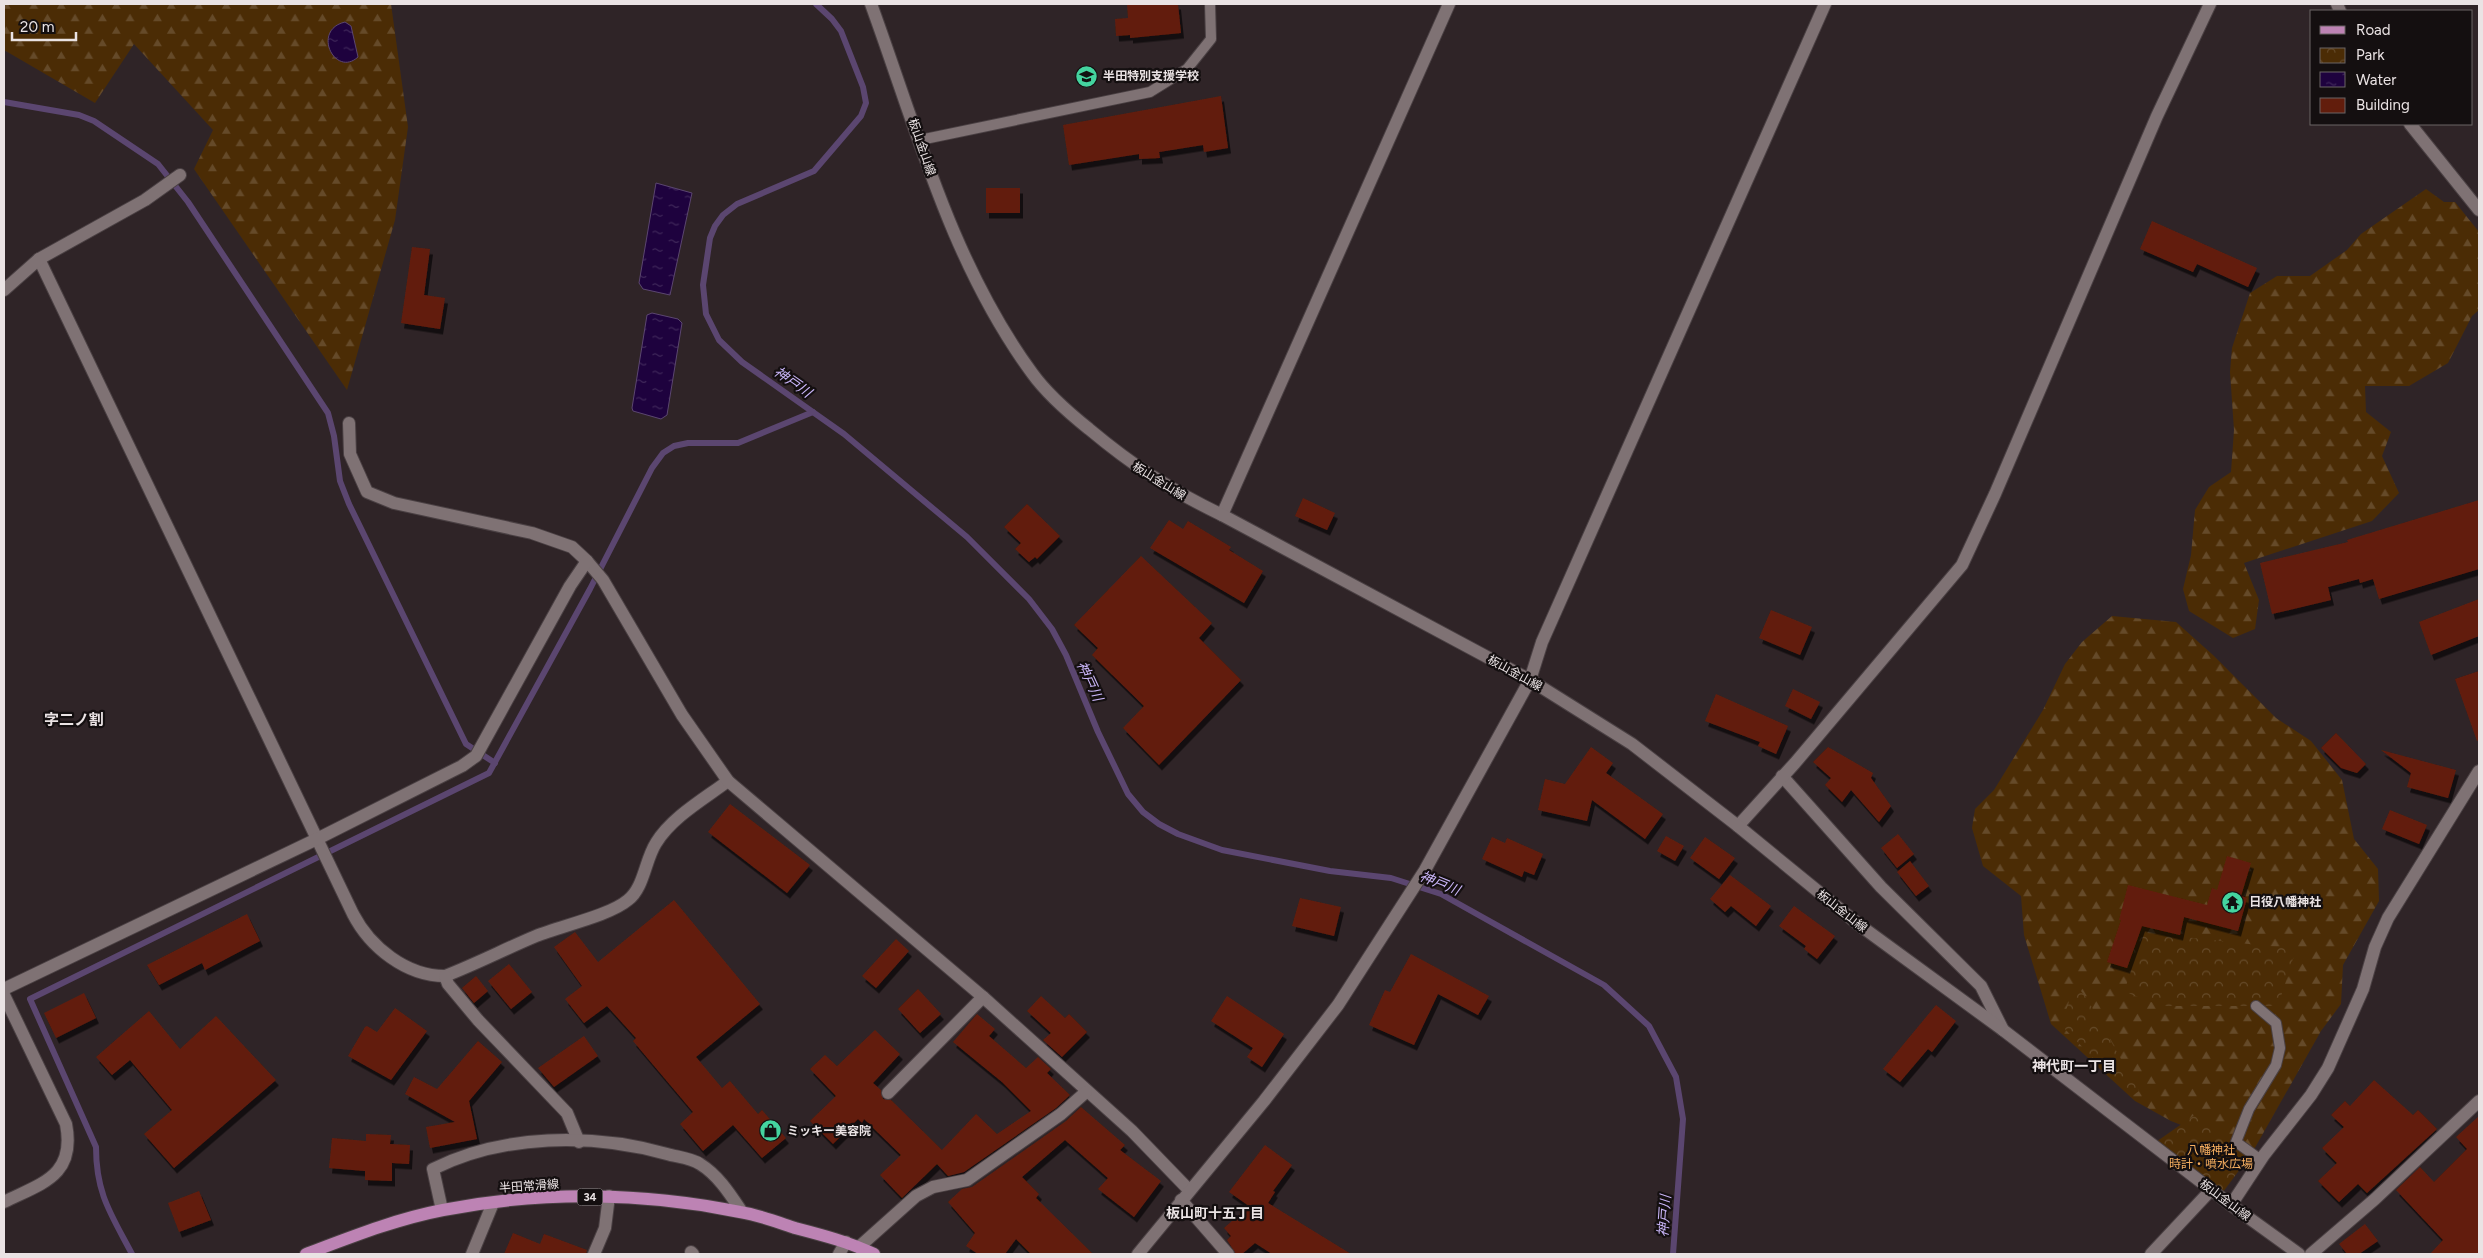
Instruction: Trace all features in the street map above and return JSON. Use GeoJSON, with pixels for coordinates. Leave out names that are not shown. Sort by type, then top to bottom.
{"type":"FeatureCollection","features":[{"type":"Feature","properties":{"kind":"main road","name":"半田常滑線"},"geometry":{"type":"LineString","coordinates":[[306,1254],[371,1230],[442,1210],[522,1198],[609,1196],[673,1200],[742,1212],[846,1242],[874,1254]]}},
{"type":"Feature","properties":{"kind":"street","name":"板山金山線"},"geometry":{"type":"LineString","coordinates":[[871,4],[962,254],[984,299],[1033,375],[1069,413],[1128,462],[1178,494],[1222,515],[1530,680],[1632,744],[1738,826],[1858,924],[2003,1030],[2211,1190],[2299,1254]]}},
{"type":"Feature","properties":{"kind":"street"},"geometry":{"type":"LineString","coordinates":[[1222,515],[1449,4]]}},
{"type":"Feature","properties":{"kind":"street"},"geometry":{"type":"LineString","coordinates":[[1138,1254],[1264,1100],[1338,1005],[1425,870],[1530,680],[1542,642],[1825,4]]}},
{"type":"Feature","properties":{"kind":"street"},"geometry":{"type":"LineString","coordinates":[[1738,826],[1962,565],[1995,494],[2156,116],[2210,4]]}},
{"type":"Feature","properties":{"kind":"street"},"geometry":{"type":"LineString","coordinates":[[2411,125],[2479,210]]}},
{"type":"Feature","properties":{"kind":"street"},"geometry":{"type":"LineString","coordinates":[[4,290],[39,259],[145,200],[180,175]]}},
{"type":"Feature","properties":{"kind":"street"},"geometry":{"type":"LineString","coordinates":[[39,259],[360,927],[372,942],[388,955],[415,971],[429,976],[445,976],[538,935],[615,908],[629,900],[637,889],[647,859],[657,841],[689,809],[728,781]]}},
{"type":"Feature","properties":{"kind":"street"},"geometry":{"type":"LineString","coordinates":[[349,423],[350,454],[367,492],[394,503],[532,533],[572,547],[587,561],[603,580],[682,715],[728,781],[983,997],[1086,1092],[1132,1131],[1185,1195],[1228,1254]]}},
{"type":"Feature","properties":{"kind":"street"},"geometry":{"type":"LineString","coordinates":[[4,989],[319,843],[462,766],[476,756],[570,586],[587,561]]}},
{"type":"Feature","properties":{"kind":"street"},"geometry":{"type":"LineString","coordinates":[[2231,1205],[2261,1160],[2311,1095],[2328,1068],[2363,990],[2375,947],[2388,918],[2479,771]]}},
{"type":"Feature","properties":{"kind":"street"},"geometry":{"type":"LineString","coordinates":[[1782,776],[1881,887],[1981,986],[2003,1030]]}},
{"type":"Feature","properties":{"kind":"street"},"geometry":{"type":"LineString","coordinates":[[445,976],[448,984],[478,1020],[567,1113],[579,1142]]}},
{"type":"Feature","properties":{"kind":"street"},"geometry":{"type":"LineString","coordinates":[[4,995],[66,1124],[69,1142],[66,1158],[60,1171],[47,1181],[4,1202]]}},
{"type":"Feature","properties":{"kind":"street"},"geometry":{"type":"LineString","coordinates":[[888,1093],[983,997]]}},
{"type":"Feature","properties":{"kind":"street"},"geometry":{"type":"LineString","coordinates":[[859,1247],[916,1196],[933,1188],[967,1180],[1061,1114],[1086,1092]]}},
{"type":"Feature","properties":{"kind":"street"},"geometry":{"type":"LineString","coordinates":[[2311,1254],[2382,1193],[2479,1101]]}},
{"type":"Feature","properties":{"kind":"street"},"geometry":{"type":"LineString","coordinates":[[442,1210],[433,1169],[459,1156],[501,1146],[550,1141],[600,1142],[648,1149],[698,1163],[716,1177],[742,1212]]}},
{"type":"Feature","properties":{"kind":"street"},"geometry":{"type":"LineString","coordinates":[[2151,1254],[2211,1190]]}},
{"type":"Feature","properties":{"kind":"street"},"geometry":{"type":"LineString","coordinates":[[594,1254],[605,1228],[609,1196]]}},
{"type":"Feature","properties":{"kind":"street"},"geometry":{"type":"LineString","coordinates":[[472,1254],[493,1203]]}},
{"type":"Feature","properties":{"kind":"street"},"geometry":{"type":"LineString","coordinates":[[839,1254],[846,1242]]}},
{"type":"Feature","properties":{"kind":"lane"},"geometry":{"type":"LineString","coordinates":[[920,140],[1150,92],[1187,69],[1211,39],[1210,4]]}},
{"type":"Feature","properties":{"kind":"lane"},"geometry":{"type":"LineString","coordinates":[[2256,1006],[2276,1023],[2280,1048],[2276,1065],[2250,1109],[2236,1142],[2261,1160]]}},
{"type":"Feature","properties":{"kind":"green space"},"geometry":{"type":"Polygon","coordinates":[[[4,4],[391,4],[408,127],[395,220],[347,390],[194,169],[213,130],[134,44],[95,103],[4,50],[4,4]]]}},
{"type":"Feature","properties":{"kind":"green space"},"geometry":{"type":"Polygon","coordinates":[[[2426,189],[2444,202],[2455,202],[2479,232],[2479,310],[2472,316],[2448,363],[2409,386],[2365,386],[2366,412],[2391,432],[2382,456],[2399,493],[2372,521],[2244,563],[2259,600],[2255,629],[2233,638],[2189,611],[2183,589],[2191,555],[2195,510],[2209,487],[2231,472],[2234,430],[2230,372],[2232,348],[2250,293],[2277,276],[2310,276],[2347,250],[2361,234],[2426,189]]]}},
{"type":"Feature","properties":{"kind":"green space"},"geometry":{"type":"Polygon","coordinates":[[[2112,616],[2176,622],[2213,655],[2276,718],[2311,741],[2342,780],[2354,839],[2378,869],[2379,901],[2343,965],[2341,1004],[2321,1031],[2252,1153],[2171,1121],[2135,1101],[2051,1024],[2024,935],[2021,896],[1983,866],[1972,828],[1975,809],[1994,790],[2043,710],[2065,664],[2082,642],[2112,616]]]}},
{"type":"Feature","properties":{"kind":"green space"},"geometry":{"type":"Polygon","coordinates":[[[2138,932],[2296,949],[2278,1006],[2162,1006],[2125,992],[2138,932]]]}},
{"type":"Feature","properties":{"kind":"green space"},"geometry":{"type":"Polygon","coordinates":[[[2075,984],[2086,997],[2139,1091],[2131,1097],[2061,1025],[2075,984]]]}},
{"type":"Feature","properties":{"kind":"green space","name":"八幡神社 時計・噴水広場"},"geometry":{"type":"Polygon","coordinates":[[[2196,1114],[2252,1153],[2223,1192],[2153,1144],[2196,1114]]]}},
{"type":"Feature","properties":{"kind":"water"},"geometry":{"type":"Polygon","coordinates":[[[345,22],[351,26],[358,57],[349,62],[341,62],[330,50],[328,42],[329,34],[335,27],[345,22]]]}},
{"type":"Feature","properties":{"kind":"water"},"geometry":{"type":"Polygon","coordinates":[[[656,183],[692,193],[670,295],[643,289],[639,283],[656,183]]]}},
{"type":"Feature","properties":{"kind":"water"},"geometry":{"type":"Polygon","coordinates":[[[652,313],[678,319],[682,323],[667,415],[661,419],[633,411],[632,408],[647,315],[652,313]]]}},
{"type":"Feature","properties":{"kind":"building"},"geometry":{"type":"Polygon","coordinates":[[[1127,4],[1178,4],[1181,33],[1130,38],[1130,35],[1116,36],[1115,19],[1128,18],[1127,4]]]}},
{"type":"Feature","properties":{"kind":"building"},"geometry":{"type":"Polygon","coordinates":[[[1221,96],[1228,148],[1204,152],[1203,145],[1159,152],[1160,158],[1139,159],[1139,154],[1069,165],[1063,125],[1221,96]]]}},
{"type":"Feature","properties":{"kind":"building"},"geometry":{"type":"Polygon","coordinates":[[[986,188],[1020,188],[1020,213],[986,213],[986,188]]]}},
{"type":"Feature","properties":{"kind":"building"},"geometry":{"type":"Polygon","coordinates":[[[2152,221],[2257,268],[2248,287],[2197,264],[2193,272],[2140,249],[2152,221]]]}},
{"type":"Feature","properties":{"kind":"building"},"geometry":{"type":"Polygon","coordinates":[[[412,247],[430,249],[424,295],[445,298],[440,329],[401,323],[412,247]]]}},
{"type":"Feature","properties":{"kind":"building"},"geometry":{"type":"Polygon","coordinates":[[[1303,498],[1335,513],[1327,530],[1295,516],[1303,498]]]}},
{"type":"Feature","properties":{"kind":"building"},"geometry":{"type":"Polygon","coordinates":[[[2479,500],[2479,569],[2379,599],[2373,579],[2360,583],[2359,579],[2328,587],[2331,600],[2272,614],[2260,563],[2348,542],[2347,540],[2479,500]]]}},
{"type":"Feature","properties":{"kind":"building"},"geometry":{"type":"Polygon","coordinates":[[[1027,504],[1060,536],[1037,559],[1035,557],[1029,562],[1015,549],[1021,543],[1004,527],[1027,504]]]}},
{"type":"Feature","properties":{"kind":"building"},"geometry":{"type":"Polygon","coordinates":[[[1169,520],[1183,529],[1188,521],[1231,547],[1229,550],[1263,571],[1244,603],[1150,548],[1169,520]]]}},
{"type":"Feature","properties":{"kind":"building"},"geometry":{"type":"Polygon","coordinates":[[[1141,556],[1212,623],[1199,638],[1241,680],[1159,765],[1123,728],[1144,706],[1092,655],[1098,648],[1074,625],[1141,556]]]}},
{"type":"Feature","properties":{"kind":"building"},"geometry":{"type":"Polygon","coordinates":[[[2479,599],[2479,636],[2431,655],[2419,622],[2479,599]]]}},
{"type":"Feature","properties":{"kind":"building"},"geometry":{"type":"Polygon","coordinates":[[[1771,610],[1812,627],[1800,655],[1759,638],[1771,610]]]}},
{"type":"Feature","properties":{"kind":"building"},"geometry":{"type":"Polygon","coordinates":[[[2479,671],[2479,740],[2477,741],[2455,679],[2479,671]]]}},
{"type":"Feature","properties":{"kind":"building"},"geometry":{"type":"Polygon","coordinates":[[[1793,689],[1820,702],[1811,719],[1785,706],[1793,689]]]}},
{"type":"Feature","properties":{"kind":"building"},"geometry":{"type":"Polygon","coordinates":[[[1716,694],[1788,726],[1776,754],[1758,746],[1760,742],[1705,721],[1716,694]]]}},
{"type":"Feature","properties":{"kind":"building"},"geometry":{"type":"Polygon","coordinates":[[[2336,733],[2366,764],[2357,773],[2341,768],[2321,748],[2336,733]]]}},
{"type":"Feature","properties":{"kind":"building"},"geometry":{"type":"Polygon","coordinates":[[[1591,747],[1613,763],[1606,773],[1663,814],[1645,839],[1592,800],[1587,821],[1538,810],[1545,779],[1565,784],[1591,747]]]}},
{"type":"Feature","properties":{"kind":"building"},"geometry":{"type":"Polygon","coordinates":[[[1828,747],[1873,773],[1871,778],[1891,806],[1879,822],[1851,790],[1842,802],[1825,785],[1831,778],[1813,762],[1828,747]]]}},
{"type":"Feature","properties":{"kind":"building"},"geometry":{"type":"Polygon","coordinates":[[[2381,750],[2456,770],[2448,798],[2407,787],[2411,773],[2381,750]]]}},
{"type":"Feature","properties":{"kind":"building"},"geometry":{"type":"Polygon","coordinates":[[[730,804],[810,865],[787,893],[708,832],[730,804]]]}},
{"type":"Feature","properties":{"kind":"building"},"geometry":{"type":"Polygon","coordinates":[[[2390,810],[2427,825],[2419,844],[2382,829],[2390,810]]]}},
{"type":"Feature","properties":{"kind":"building"},"geometry":{"type":"Polygon","coordinates":[[[1898,834],[1914,854],[1897,868],[1881,848],[1898,834]]]}},
{"type":"Feature","properties":{"kind":"building"},"geometry":{"type":"Polygon","coordinates":[[[1666,836],[1684,846],[1675,861],[1657,851],[1666,836]]]}},
{"type":"Feature","properties":{"kind":"building"},"geometry":{"type":"Polygon","coordinates":[[[1492,837],[1505,843],[1507,838],[1543,854],[1534,875],[1524,871],[1522,877],[1482,859],[1492,837]]]}},
{"type":"Feature","properties":{"kind":"building"},"geometry":{"type":"Polygon","coordinates":[[[1705,837],[1735,858],[1719,879],[1690,858],[1705,837]]]}},
{"type":"Feature","properties":{"kind":"building"},"geometry":{"type":"Polygon","coordinates":[[[2227,856],[2251,863],[2241,896],[2247,898],[2238,931],[2184,917],[2180,935],[2142,926],[2127,968],[2107,962],[2121,920],[2119,920],[2128,885],[2207,905],[2212,888],[2217,890],[2227,856]]]}},
{"type":"Feature","properties":{"kind":"building"},"geometry":{"type":"Polygon","coordinates":[[[1910,861],[1929,886],[1916,896],[1897,872],[1910,861]]]}},
{"type":"Feature","properties":{"kind":"building"},"geometry":{"type":"Polygon","coordinates":[[[1730,875],[1771,906],[1756,926],[1731,906],[1725,912],[1710,899],[1730,875]]]}},
{"type":"Feature","properties":{"kind":"building"},"geometry":{"type":"Polygon","coordinates":[[[1300,898],[1341,907],[1334,936],[1292,926],[1300,898]]]}},
{"type":"Feature","properties":{"kind":"building"},"geometry":{"type":"Polygon","coordinates":[[[674,900],[760,1004],[696,1057],[722,1088],[730,1081],[758,1114],[762,1110],[786,1138],[762,1158],[733,1125],[703,1151],[680,1124],[693,1112],[633,1041],[636,1038],[607,1006],[584,1023],[565,999],[582,986],[554,947],[575,932],[598,962],[674,900]]]}},
{"type":"Feature","properties":{"kind":"building"},"geometry":{"type":"Polygon","coordinates":[[[1794,906],[1835,936],[1817,959],[1804,949],[1806,946],[1779,926],[1794,906]]]}},
{"type":"Feature","properties":{"kind":"building"},"geometry":{"type":"Polygon","coordinates":[[[247,914],[260,941],[205,970],[202,963],[159,985],[147,965],[247,914]]]}},
{"type":"Feature","properties":{"kind":"building"},"geometry":{"type":"Polygon","coordinates":[[[896,939],[909,951],[876,988],[862,976],[896,939]]]}},
{"type":"Feature","properties":{"kind":"building"},"geometry":{"type":"Polygon","coordinates":[[[1411,954],[1489,996],[1478,1015],[1438,994],[1414,1045],[1369,1025],[1385,990],[1390,992],[1411,954]]]}},
{"type":"Feature","properties":{"kind":"building"},"geometry":{"type":"Polygon","coordinates":[[[509,964],[532,992],[511,1009],[488,981],[509,964]]]}},
{"type":"Feature","properties":{"kind":"building"},"geometry":{"type":"Polygon","coordinates":[[[476,976],[488,991],[474,1003],[462,988],[476,976]]]}},
{"type":"Feature","properties":{"kind":"building"},"geometry":{"type":"Polygon","coordinates":[[[918,989],[941,1014],[920,1033],[898,1009],[918,989]]]}},
{"type":"Feature","properties":{"kind":"building"},"geometry":{"type":"Polygon","coordinates":[[[84,993],[96,1018],[56,1038],[44,1013],[84,993]]]}},
{"type":"Feature","properties":{"kind":"building"},"geometry":{"type":"Polygon","coordinates":[[[1041,996],[1065,1018],[1069,1014],[1087,1032],[1062,1057],[1043,1040],[1051,1033],[1027,1011],[1041,996]]]}},
{"type":"Feature","properties":{"kind":"building"},"geometry":{"type":"Polygon","coordinates":[[[1227,996],[1284,1034],[1262,1067],[1247,1057],[1253,1048],[1211,1021],[1227,996]]]}},
{"type":"Feature","properties":{"kind":"building"},"geometry":{"type":"Polygon","coordinates":[[[1936,1005],[1956,1021],[1932,1052],[1928,1049],[1900,1082],[1883,1069],[1936,1005]]]}},
{"type":"Feature","properties":{"kind":"building"},"geometry":{"type":"Polygon","coordinates":[[[395,1008],[427,1031],[391,1080],[348,1056],[365,1027],[367,1026],[377,1032],[395,1008]]]}},
{"type":"Feature","properties":{"kind":"building"},"geometry":{"type":"Polygon","coordinates":[[[149,1011],[180,1049],[216,1016],[276,1080],[174,1168],[144,1134],[172,1110],[130,1060],[112,1075],[96,1057],[149,1011]]]}},
{"type":"Feature","properties":{"kind":"building"},"geometry":{"type":"Polygon","coordinates":[[[977,1014],[995,1029],[989,1036],[1026,1068],[1038,1057],[1051,1069],[1047,1073],[1070,1095],[1056,1108],[964,1172],[948,1176],[937,1164],[902,1198],[880,1175],[901,1155],[864,1119],[862,1123],[858,1119],[833,1144],[810,1121],[836,1096],[810,1069],[825,1055],[837,1066],[875,1030],[900,1054],[873,1083],[881,1090],[883,1099],[891,1100],[942,1150],[976,1114],[997,1134],[1031,1111],[1002,1082],[953,1042],[977,1014]]]}},
{"type":"Feature","properties":{"kind":"building"},"geometry":{"type":"Polygon","coordinates":[[[584,1036],[598,1056],[554,1087],[538,1068],[584,1036]]]}},
{"type":"Feature","properties":{"kind":"building"},"geometry":{"type":"Polygon","coordinates":[[[478,1041],[502,1062],[469,1101],[477,1139],[430,1148],[426,1127],[455,1122],[405,1094],[414,1077],[437,1089],[478,1041]]]}},
{"type":"Feature","properties":{"kind":"building"},"geometry":{"type":"Polygon","coordinates":[[[2374,1080],[2413,1115],[2418,1110],[2437,1129],[2367,1193],[2358,1184],[2339,1202],[2318,1181],[2337,1163],[2322,1148],[2344,1127],[2331,1115],[2345,1101],[2350,1106],[2374,1080]]]}},
{"type":"Feature","properties":{"kind":"building"},"geometry":{"type":"Polygon","coordinates":[[[1081,1107],[1125,1145],[1120,1150],[1161,1181],[1134,1217],[1098,1189],[1108,1178],[1065,1140],[1022,1177],[1039,1194],[1036,1198],[1093,1254],[1031,1254],[1016,1239],[1005,1254],[978,1254],[966,1246],[975,1233],[948,1202],[962,1189],[972,1187],[1066,1121],[1081,1107]]]}},
{"type":"Feature","properties":{"kind":"building"},"geometry":{"type":"Polygon","coordinates":[[[2479,1116],[2479,1254],[2430,1254],[2443,1240],[2396,1190],[2420,1167],[2434,1182],[2467,1149],[2456,1137],[2479,1116]]]}},
{"type":"Feature","properties":{"kind":"building"},"geometry":{"type":"Polygon","coordinates":[[[366,1134],[391,1135],[390,1144],[410,1145],[409,1164],[392,1163],[392,1181],[365,1180],[365,1171],[329,1168],[332,1138],[366,1141],[366,1134]]]}},
{"type":"Feature","properties":{"kind":"building"},"geometry":{"type":"Polygon","coordinates":[[[1265,1145],[1292,1165],[1273,1191],[1275,1192],[1268,1203],[1351,1254],[1272,1254],[1255,1243],[1242,1254],[1236,1254],[1227,1240],[1231,1236],[1224,1228],[1249,1206],[1229,1192],[1265,1145]]]}},
{"type":"Feature","properties":{"kind":"building"},"geometry":{"type":"Polygon","coordinates":[[[199,1191],[211,1220],[179,1232],[168,1203],[199,1191]]]}},
{"type":"Feature","properties":{"kind":"building"},"geometry":{"type":"Polygon","coordinates":[[[2365,1224],[2378,1241],[2359,1254],[2347,1254],[2339,1244],[2365,1224]]]}},
{"type":"Feature","properties":{"kind":"building"},"geometry":{"type":"Polygon","coordinates":[[[513,1233],[540,1244],[544,1234],[587,1250],[586,1254],[504,1254],[513,1233]]]}},
{"type":"Feature","properties":{"kind":"waterway","name":"神戸川"},"geometry":{"type":"LineString","coordinates":[[816,4],[832,19],[841,31],[863,87],[866,103],[861,116],[814,171],[737,204],[723,215],[715,226],[710,238],[703,285],[706,314],[719,340],[742,362],[844,434],[967,537],[1029,599],[1052,629],[1066,655],[1098,732],[1128,794],[1143,812],[1159,824],[1178,834],[1222,850],[1330,871],[1391,878],[1441,894],[1604,985],[1649,1026],[1676,1077],[1683,1119],[1673,1254]]}},
{"type":"Feature","properties":{"kind":"waterway"},"geometry":{"type":"LineString","coordinates":[[4,102],[79,115],[94,121],[158,164],[188,202],[328,413],[334,436],[340,481],[349,504],[466,744],[495,763]]}},
{"type":"Feature","properties":{"kind":"waterway"},"geometry":{"type":"LineString","coordinates":[[132,1254],[106,1203],[99,1178],[96,1147],[30,999],[489,773],[590,589],[652,468],[663,453],[674,446],[688,443],[738,443],[813,412]]}},
{"type":"Feature","properties":{"kind":"place","name":"半田特別支援学校"},"geometry":{"type":"Point","coordinates":[1087,76]}},
{"type":"Feature","properties":{"kind":"place","name":"日役八幡神社"},"geometry":{"type":"Point","coordinates":[2233,902]}},
{"type":"Feature","properties":{"kind":"place","name":"ミッキー美容院"},"geometry":{"type":"Point","coordinates":[771,1131]}},
{"type":"Feature","properties":{"kind":"district","name":"字二ノ割"},"geometry":{"type":"Point","coordinates":[74,720]}},
{"type":"Feature","properties":{"kind":"district","name":"神代町一丁目"},"geometry":{"type":"Point","coordinates":[2074,1066]}},
{"type":"Feature","properties":{"kind":"district","name":"板山町十五丁目"},"geometry":{"type":"Point","coordinates":[1215,1213]}}]}
